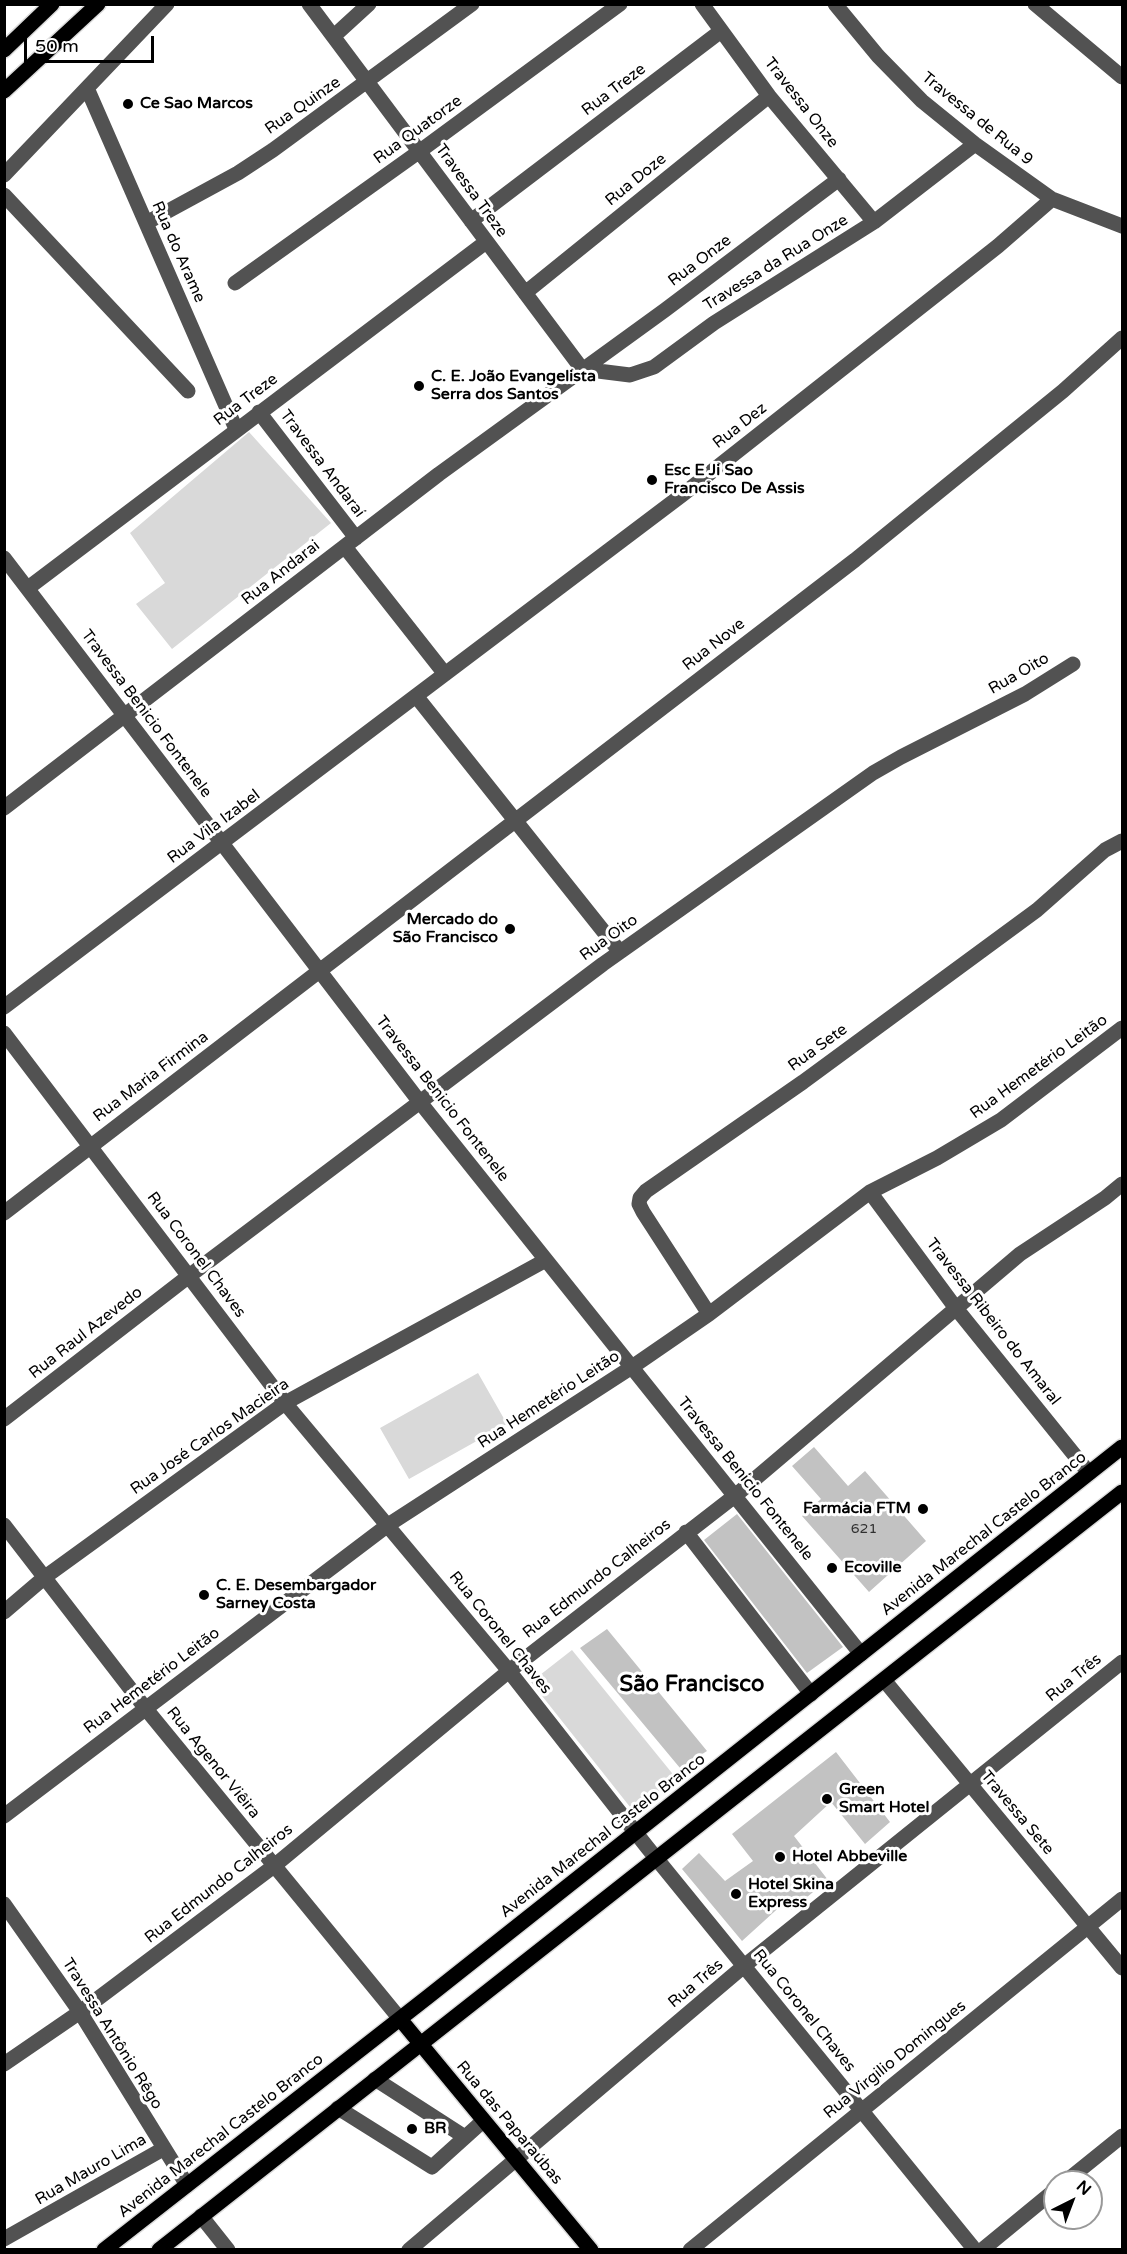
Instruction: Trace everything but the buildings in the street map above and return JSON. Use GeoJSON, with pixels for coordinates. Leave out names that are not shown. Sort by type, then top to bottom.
{"type":"FeatureCollection","features":[{"type":"Feature","properties":{"kind":"main road"},"geometry":{"type":"LineString","coordinates":[[4,50],[52,4]]}},
{"type":"Feature","properties":{"kind":"main road"},"geometry":{"type":"LineString","coordinates":[[4,91],[98,4]]}},
{"type":"Feature","properties":{"kind":"main road","name":"Avenida Marechal Castelo Branco"},"geometry":{"type":"LineString","coordinates":[[104,2250],[636,1833],[1122,1447]]}},
{"type":"Feature","properties":{"kind":"main road"},"geometry":{"type":"LineString","coordinates":[[159,2250],[1122,1494]]}},
{"type":"Feature","properties":{"kind":"main road","name":"Rua das Paparaúbas"},"geometry":{"type":"LineString","coordinates":[[400,2019],[591,2250]]}},
{"type":"Feature","properties":{"kind":"street"},"geometry":{"type":"LineString","coordinates":[[4,175],[167,4]]}},
{"type":"Feature","properties":{"kind":"street","name":"Travessa Treze"},"geometry":{"type":"LineString","coordinates":[[309,4],[582,369]]}},
{"type":"Feature","properties":{"kind":"street"},"geometry":{"type":"LineString","coordinates":[[334,36],[369,4]]}},
{"type":"Feature","properties":{"kind":"street","name":"Rua Quinze"},"geometry":{"type":"LineString","coordinates":[[146,224],[237,173],[367,83],[472,4]]}},
{"type":"Feature","properties":{"kind":"street","name":"Rua Quatorze"},"geometry":{"type":"LineString","coordinates":[[235,283],[420,152],[620,4]]}},
{"type":"Feature","properties":{"kind":"street","name":"Travessa Onze"},"geometry":{"type":"LineString","coordinates":[[702,4],[769,96],[874,222]]}},
{"type":"Feature","properties":{"kind":"street","name":"Travessa de Rua 9"},"geometry":{"type":"LineString","coordinates":[[835,4],[878,56],[907,86],[975,144],[1052,199],[1122,226]]}},
{"type":"Feature","properties":{"kind":"street"},"geometry":{"type":"LineString","coordinates":[[1035,4],[1122,77]]}},
{"type":"Feature","properties":{"kind":"street","name":"Rua Treze"},"geometry":{"type":"LineString","coordinates":[[471,221],[721,31]]}},
{"type":"Feature","properties":{"kind":"street","name":"Rua do Arame"},"geometry":{"type":"LineString","coordinates":[[87,88],[236,429]]}},
{"type":"Feature","properties":{"kind":"street","name":"Rua Doze"},"geometry":{"type":"LineString","coordinates":[[525,293],[769,96]]}},
{"type":"Feature","properties":{"kind":"street","name":"Travessa da Rua Onze"},"geometry":{"type":"LineString","coordinates":[[582,369],[630,375],[654,367],[714,323],[874,222],[975,144]]}},
{"type":"Feature","properties":{"kind":"street","name":"Rua Onze"},"geometry":{"type":"LineString","coordinates":[[582,369],[839,179]]}},
{"type":"Feature","properties":{"kind":"street"},"geometry":{"type":"LineString","coordinates":[[4,195],[188,391]]}},
{"type":"Feature","properties":{"kind":"street","name":"Rua Dez"},"geometry":{"type":"LineString","coordinates":[[445,674],[682,495],[989,253],[1052,199]]}},
{"type":"Feature","properties":{"kind":"street","name":"Rua Treze"},"geometry":{"type":"LineString","coordinates":[[28,588],[486,242]]}},
{"type":"Feature","properties":{"kind":"street","name":"Rua Nove"},"geometry":{"type":"LineString","coordinates":[[321,971],[864,552],[1063,391],[1122,338]]}},
{"type":"Feature","properties":{"kind":"street","name":"Rua Andarai"},"geometry":{"type":"LineString","coordinates":[[4,808],[350,542],[582,369]]}},
{"type":"Feature","properties":{"kind":"street","name":"Travessa Andaraí"},"geometry":{"type":"LineString","coordinates":[[259,412],[445,674]]}},
{"type":"Feature","properties":{"kind":"street","name":"Travessa Benicio Fontenele"},"geometry":{"type":"LineString","coordinates":[[5,559],[419,1101],[861,1654]]}},
{"type":"Feature","properties":{"kind":"street","name":"Rua Oito"},"geometry":{"type":"LineString","coordinates":[[189,1276],[620,952],[873,773],[1024,694],[1073,664]]}},
{"type":"Feature","properties":{"kind":"street","name":"Rua Vila Izabel"},"geometry":{"type":"LineString","coordinates":[[4,1007],[445,674]]}},
{"type":"Feature","properties":{"kind":"street"},"geometry":{"type":"LineString","coordinates":[[416,696],[620,952]]}},
{"type":"Feature","properties":{"kind":"street","name":"Rua Sete"},"geometry":{"type":"LineString","coordinates":[[708,1314],[643,1212],[639,1204],[640,1198],[646,1191],[803,1082],[1037,910],[1105,850],[1122,840]]}},
{"type":"Feature","properties":{"kind":"street","name":"Rua Maria Firmina"},"geometry":{"type":"LineString","coordinates":[[4,1213],[321,971]]}},
{"type":"Feature","properties":{"kind":"street","name":"Rua Hemetério Leitão"},"geometry":{"type":"LineString","coordinates":[[4,1816],[388,1525],[632,1368],[870,1192],[937,1158],[1001,1120],[1122,1028]]}},
{"type":"Feature","properties":{"kind":"street","name":"Rua Coronel Chaves"},"geometry":{"type":"LineString","coordinates":[[4,1033],[285,1403],[509,1671],[636,1833],[975,2250]]}},
{"type":"Feature","properties":{"kind":"street","name":"Rua Edmundo Calheiros"},"geometry":{"type":"LineString","coordinates":[[4,2064],[80,2012],[274,1866],[509,1671],[736,1495],[1020,1254],[1106,1198],[1122,1184]]}},
{"type":"Feature","properties":{"kind":"street","name":"Travessa Ribeiro do Amaral"},"geometry":{"type":"LineString","coordinates":[[870,1192],[955,1307],[1089,1473]]}},
{"type":"Feature","properties":{"kind":"street","name":"Rua José Carlos Macieira"},"geometry":{"type":"LineString","coordinates":[[4,1612],[45,1577],[285,1403],[546,1260]]}},
{"type":"Feature","properties":{"kind":"street","name":"Rua Raul Azevedo"},"geometry":{"type":"LineString","coordinates":[[4,1419],[189,1276]]}},
{"type":"Feature","properties":{"kind":"street","name":"Rua Agenor Viêira"},"geometry":{"type":"LineString","coordinates":[[4,1525],[146,1709],[400,2019]]}},
{"type":"Feature","properties":{"kind":"street"},"geometry":{"type":"LineString","coordinates":[[686,1532],[811,1694]]}},
{"type":"Feature","properties":{"kind":"street","name":"Rua Três"},"geometry":{"type":"LineString","coordinates":[[409,2250],[744,1966],[1122,1662]]}},
{"type":"Feature","properties":{"kind":"street","name":"Travessa Sete"},"geometry":{"type":"LineString","coordinates":[[884,1680],[1122,1968]]}},
{"type":"Feature","properties":{"kind":"street","name":"Rua Virgilio Domingues"},"geometry":{"type":"LineString","coordinates":[[690,2250],[1122,1899]]}},
{"type":"Feature","properties":{"kind":"street","name":"Travessa Antônio Rêgo"},"geometry":{"type":"LineString","coordinates":[[4,1904],[80,2012],[187,2185]]}},
{"type":"Feature","properties":{"kind":"street"},"geometry":{"type":"LineString","coordinates":[[375,2079],[465,2137]]}},
{"type":"Feature","properties":{"kind":"street"},"geometry":{"type":"LineString","coordinates":[[339,2108],[432,2166],[483,2121]]}},
{"type":"Feature","properties":{"kind":"street"},"geometry":{"type":"LineString","coordinates":[[1080,2170],[1122,2136]]}},
{"type":"Feature","properties":{"kind":"street","name":"Rua Mauro Lima"},"geometry":{"type":"LineString","coordinates":[[4,2239],[164,2149]]}},
{"type":"Feature","properties":{"kind":"street"},"geometry":{"type":"LineString","coordinates":[[982,2250],[1043,2200]]}},
{"type":"Feature","properties":{"kind":"street"},"geometry":{"type":"LineString","coordinates":[[201,2216],[228,2250]]}},
{"type":"Feature","properties":{"kind":"shaded area"},"geometry":{"type":"Polygon","coordinates":[[[249,432],[331,523],[172,649],[136,604],[165,583],[130,533],[249,432]]]}},
{"type":"Feature","properties":{"kind":"shaded area"},"geometry":{"type":"Polygon","coordinates":[[[478,1373],[507,1424],[409,1479],[380,1428],[478,1373]]]}},
{"type":"Feature","properties":{"kind":"shaded area"},"geometry":{"type":"Polygon","coordinates":[[[572,1650],[676,1778],[634,1812],[531,1682],[572,1650]]]}},
{"type":"Feature","properties":{"kind":"place","name":"Ce Sao Marcos"},"geometry":{"type":"Point","coordinates":[128,104]}},
{"type":"Feature","properties":{"kind":"place","name":"C. E. João Evangelista Serra dos Santos"},"geometry":{"type":"Point","coordinates":[419,386]}},
{"type":"Feature","properties":{"kind":"place","name":"Esc E Ji Sao Francisco De Assis"},"geometry":{"type":"Point","coordinates":[652,480]}},
{"type":"Feature","properties":{"kind":"place","name":"Mercado do São Francisco"},"geometry":{"type":"Point","coordinates":[510,929]}},
{"type":"Feature","properties":{"kind":"place","name":"Farmácia FTM"},"geometry":{"type":"Point","coordinates":[923,1509]}},
{"type":"Feature","properties":{"kind":"place","name":"Ecoville"},"geometry":{"type":"Point","coordinates":[832,1568]}},
{"type":"Feature","properties":{"kind":"place","name":"C. E. Desembargador Sarney Costa"},"geometry":{"type":"Point","coordinates":[204,1595]}},
{"type":"Feature","properties":{"kind":"place","name":"Green Smart Hotel"},"geometry":{"type":"Point","coordinates":[827,1799]}},
{"type":"Feature","properties":{"kind":"place","name":"Hotel Abbeville"},"geometry":{"type":"Point","coordinates":[780,1857]}},
{"type":"Feature","properties":{"kind":"place","name":"Hotel Skina Express"},"geometry":{"type":"Point","coordinates":[736,1894]}},
{"type":"Feature","properties":{"kind":"place","name":"BR"},"geometry":{"type":"Point","coordinates":[412,2129]}},
{"type":"Feature","properties":{"kind":"district","name":"São Francisco"},"geometry":{"type":"Point","coordinates":[692,1685]}}]}
